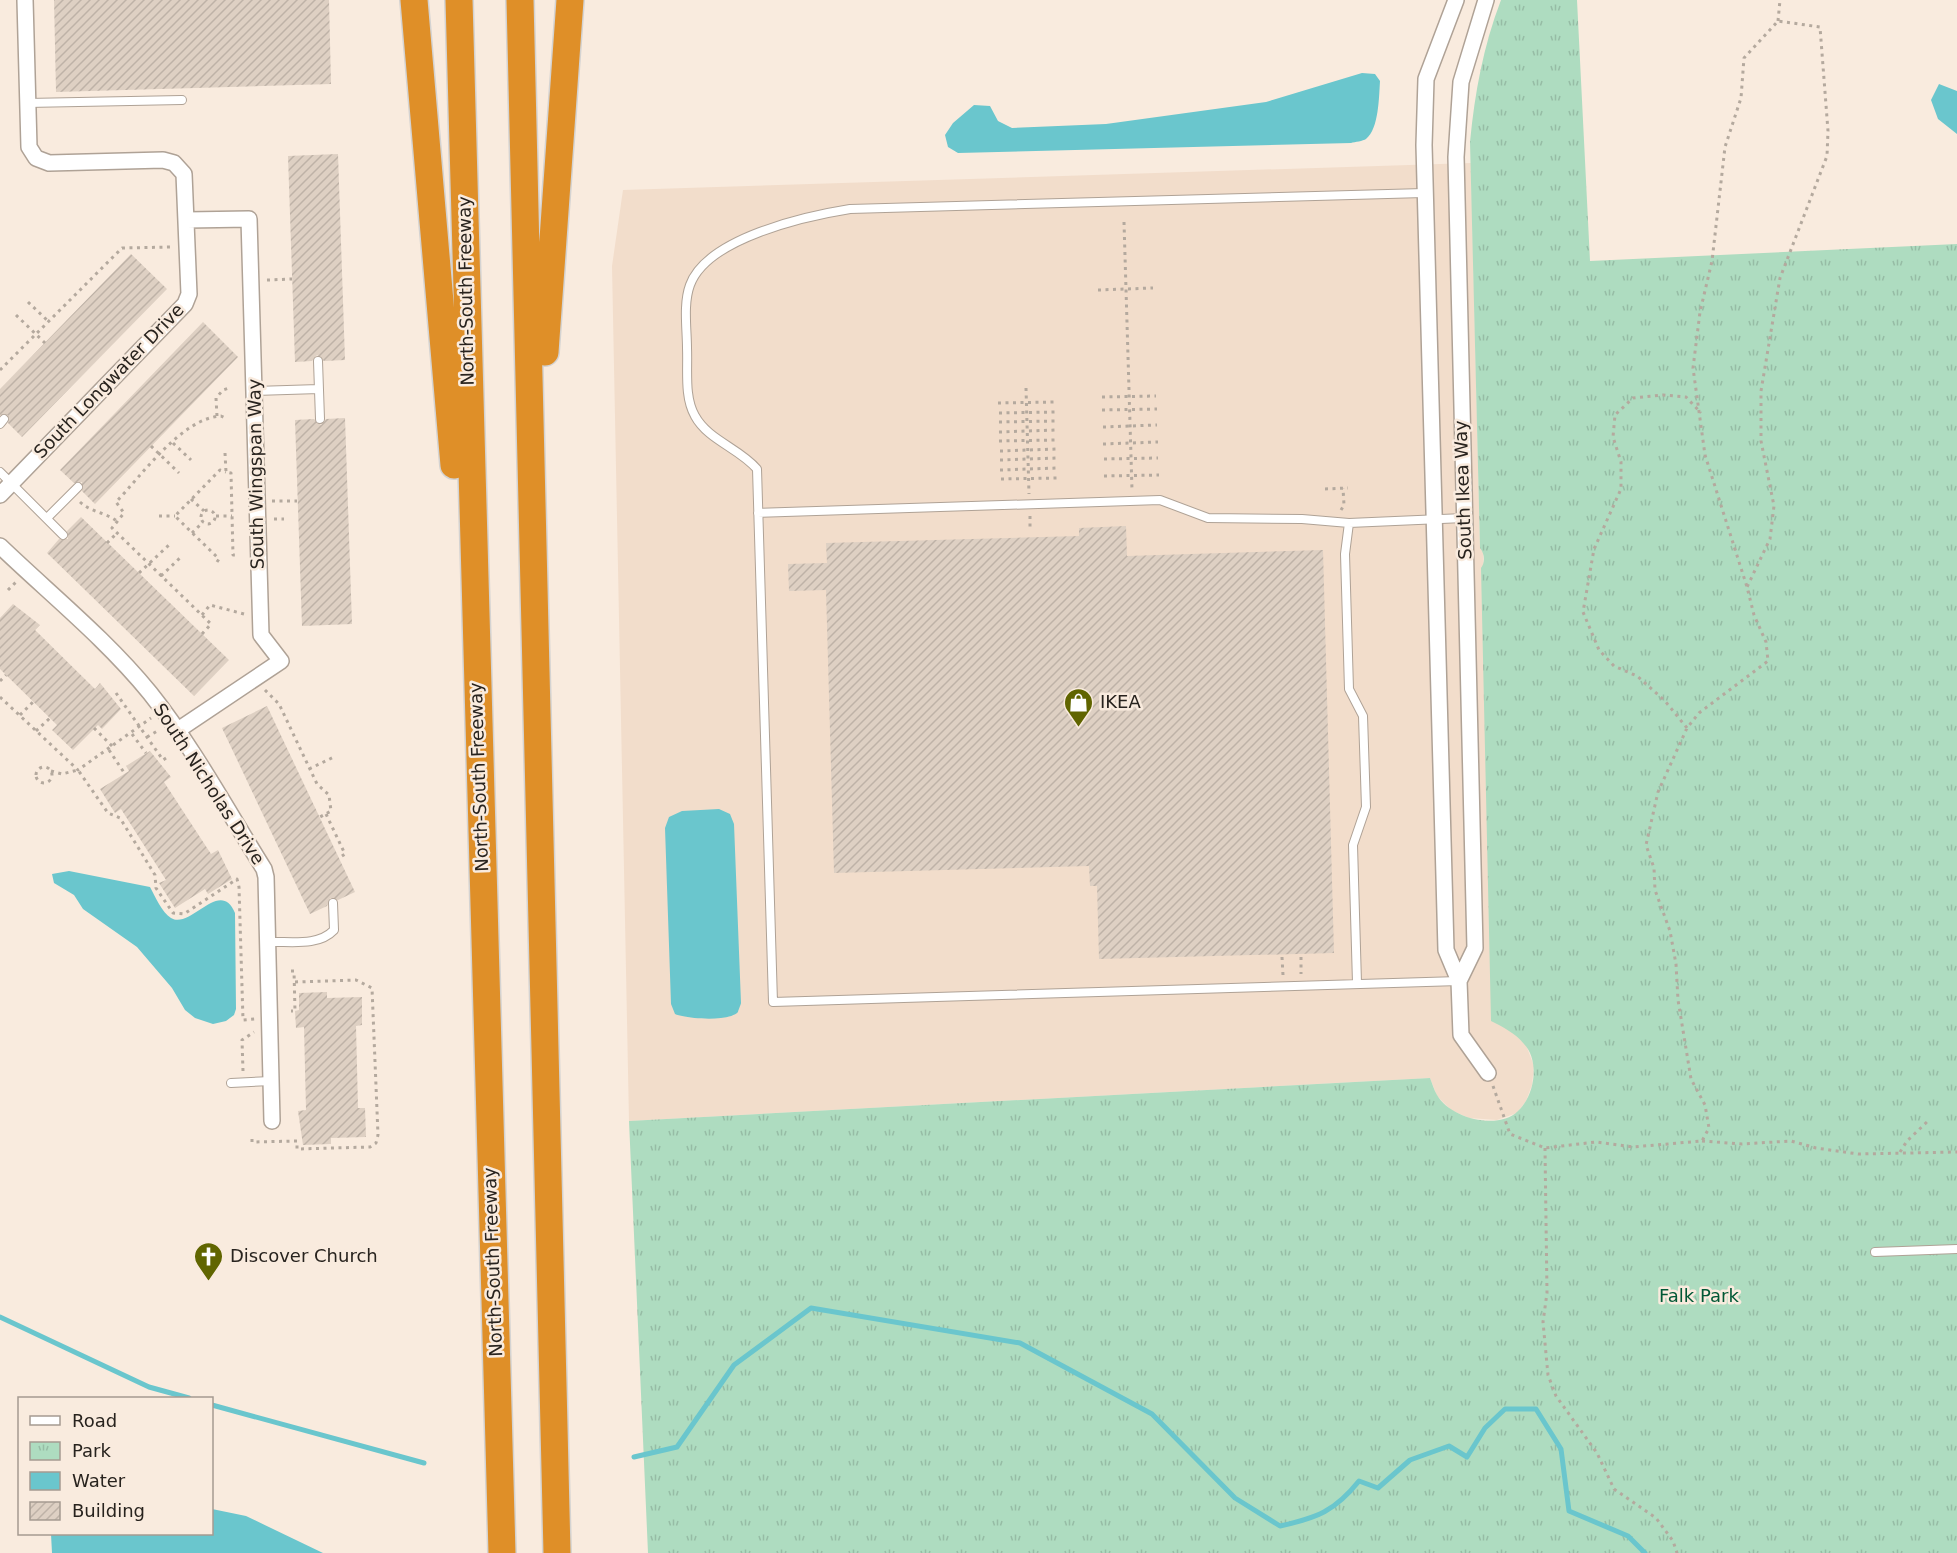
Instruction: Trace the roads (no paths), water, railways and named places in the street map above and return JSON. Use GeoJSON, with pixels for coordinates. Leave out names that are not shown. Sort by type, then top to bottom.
{"type":"FeatureCollection","features":[{"type":"Feature","properties":{"kind":"highway"},"geometry":{"type":"LineString","coordinates":[[414,0],[479,777]]}},
{"type":"Feature","properties":{"kind":"highway","name":"North-South Freeway"},"geometry":{"type":"LineString","coordinates":[[459,0],[502,1553]]}},
{"type":"Feature","properties":{"kind":"highway"},"geometry":{"type":"LineString","coordinates":[[520,0],[557,1553]]}},
{"type":"Feature","properties":{"kind":"highway"},"geometry":{"type":"LineString","coordinates":[[534,524],[570,0]]}},
{"type":"Feature","properties":{"kind":"street","name":"South Longwater Drive"},"geometry":{"type":"LineString","coordinates":[[0,495],[185,304],[189,294],[184,174],[174,163],[163,160],[49,163],[36,158],[29,147],[25,0]]}},
{"type":"Feature","properties":{"kind":"street","name":"South Ikea Way"},"geometry":{"type":"LineString","coordinates":[[1456,0],[1426,79],[1424,193],[1446,950],[1459,981],[1461,1035],[1488,1073]]}},
{"type":"Feature","properties":{"kind":"street","name":"South Ikea Way"},"geometry":{"type":"LineString","coordinates":[[1459,981],[1476,948],[1456,156],[1461,82],[1486,0]]}},
{"type":"Feature","properties":{"kind":"street","name":"South Wingspan Way"},"geometry":{"type":"LineString","coordinates":[[178,730],[281,661],[261,635],[249,219],[187,220]]}},
{"type":"Feature","properties":{"kind":"street","name":"South Nicholas Drive"},"geometry":{"type":"LineString","coordinates":[[0,546],[125,665],[178,730],[264,869],[272,1122]]}},
{"type":"Feature","properties":{"kind":"lane"},"geometry":{"type":"LineString","coordinates":[[27,104],[183,100]]}},
{"type":"Feature","properties":{"kind":"lane"},"geometry":{"type":"LineString","coordinates":[[1424,193],[850,209],[801,217],[723,250],[702,266],[690,284],[686,303],[689,397],[694,414],[705,431],[746,457],[757,469],[774,1002],[1459,981]]}},
{"type":"Feature","properties":{"kind":"lane"},"geometry":{"type":"LineString","coordinates":[[318,361],[320,419]]}},
{"type":"Feature","properties":{"kind":"lane"},"geometry":{"type":"LineString","coordinates":[[255,391],[319,389]]}},
{"type":"Feature","properties":{"kind":"lane"},"geometry":{"type":"LineString","coordinates":[[0,472],[63,535]]}},
{"type":"Feature","properties":{"kind":"lane"},"geometry":{"type":"LineString","coordinates":[[47,518],[78,487]]}},
{"type":"Feature","properties":{"kind":"lane"},"geometry":{"type":"LineString","coordinates":[[758,513],[1160,500],[1208,518],[1302,519],[1349,523],[1464,518]]}},
{"type":"Feature","properties":{"kind":"lane"},"geometry":{"type":"LineString","coordinates":[[1349,523],[1345,554],[1349,689],[1363,716],[1366,807],[1353,845],[1357,983]]}},
{"type":"Feature","properties":{"kind":"lane"},"geometry":{"type":"LineString","coordinates":[[268,942],[318,941],[327,937],[334,930],[333,903]]}},
{"type":"Feature","properties":{"kind":"lane"},"geometry":{"type":"LineString","coordinates":[[231,1083],[271,1081]]}},
{"type":"Feature","properties":{"kind":"lane"},"geometry":{"type":"LineString","coordinates":[[1875,1252],[1957,1249]]}},
{"type":"Feature","properties":{"kind":"water"},"geometry":{"type":"Polygon","coordinates":[[[1362,73],[1375,74],[1380,81],[1378,112],[1374,128],[1365,140],[1351,143],[958,153],[948,147],[945,135],[953,123],[974,105],[990,106],[998,121],[1012,128],[1106,124],[1266,102],[1362,73]]]}},
{"type":"Feature","properties":{"kind":"water"},"geometry":{"type":"Polygon","coordinates":[[[1939,84],[1957,91],[1957,134],[1938,119],[1931,100],[1939,84]]]}},
{"type":"Feature","properties":{"kind":"water"},"geometry":{"type":"Polygon","coordinates":[[[719,809],[730,814],[734,824],[741,1003],[738,1012],[733,1015],[708,1019],[675,1014],[671,1004],[665,828],[669,817],[682,811],[719,809]]]}},
{"type":"Feature","properties":{"kind":"water"},"geometry":{"type":"Polygon","coordinates":[[[69,871],[150,887],[165,912],[171,918],[179,920],[213,902],[221,900],[229,903],[235,913],[236,1009],[234,1015],[226,1021],[213,1024],[195,1018],[185,1010],[172,988],[137,947],[83,909],[74,895],[54,883],[52,874],[69,871]]]}},
{"type":"Feature","properties":{"kind":"water"},"geometry":{"type":"Polygon","coordinates":[[[213,1509],[246,1516],[323,1553],[52,1553],[51,1535],[213,1535],[213,1509]]]}},
{"type":"Feature","properties":{"kind":"waterway"},"geometry":{"type":"LineString","coordinates":[[634,1457],[677,1447],[734,1365],[811,1308],[1020,1343],[1152,1414],[1235,1498],[1280,1526],[1305,1520],[1324,1512],[1342,1500],[1359,1481],[1378,1488],[1410,1460],[1449,1446],[1467,1457],[1485,1428],[1505,1409],[1536,1409],[1561,1449],[1569,1511],[1628,1536],[1645,1553]]}},
{"type":"Feature","properties":{"kind":"waterway"},"geometry":{"type":"LineString","coordinates":[[0,1317],[149,1387],[185,1397]]}},
{"type":"Feature","properties":{"kind":"waterway"},"geometry":{"type":"LineString","coordinates":[[213,1405],[424,1463]]}},
{"type":"Feature","properties":{"kind":"place","name":"IKEA"},"geometry":{"type":"Point","coordinates":[1079,728]}},
{"type":"Feature","properties":{"kind":"place","name":"Discover Church"},"geometry":{"type":"Point","coordinates":[209,1282]}},
{"type":"Feature","properties":{"kind":"park label","name":"Falk Park"},"geometry":{"type":"Point","coordinates":[1699,1296]}}]}
